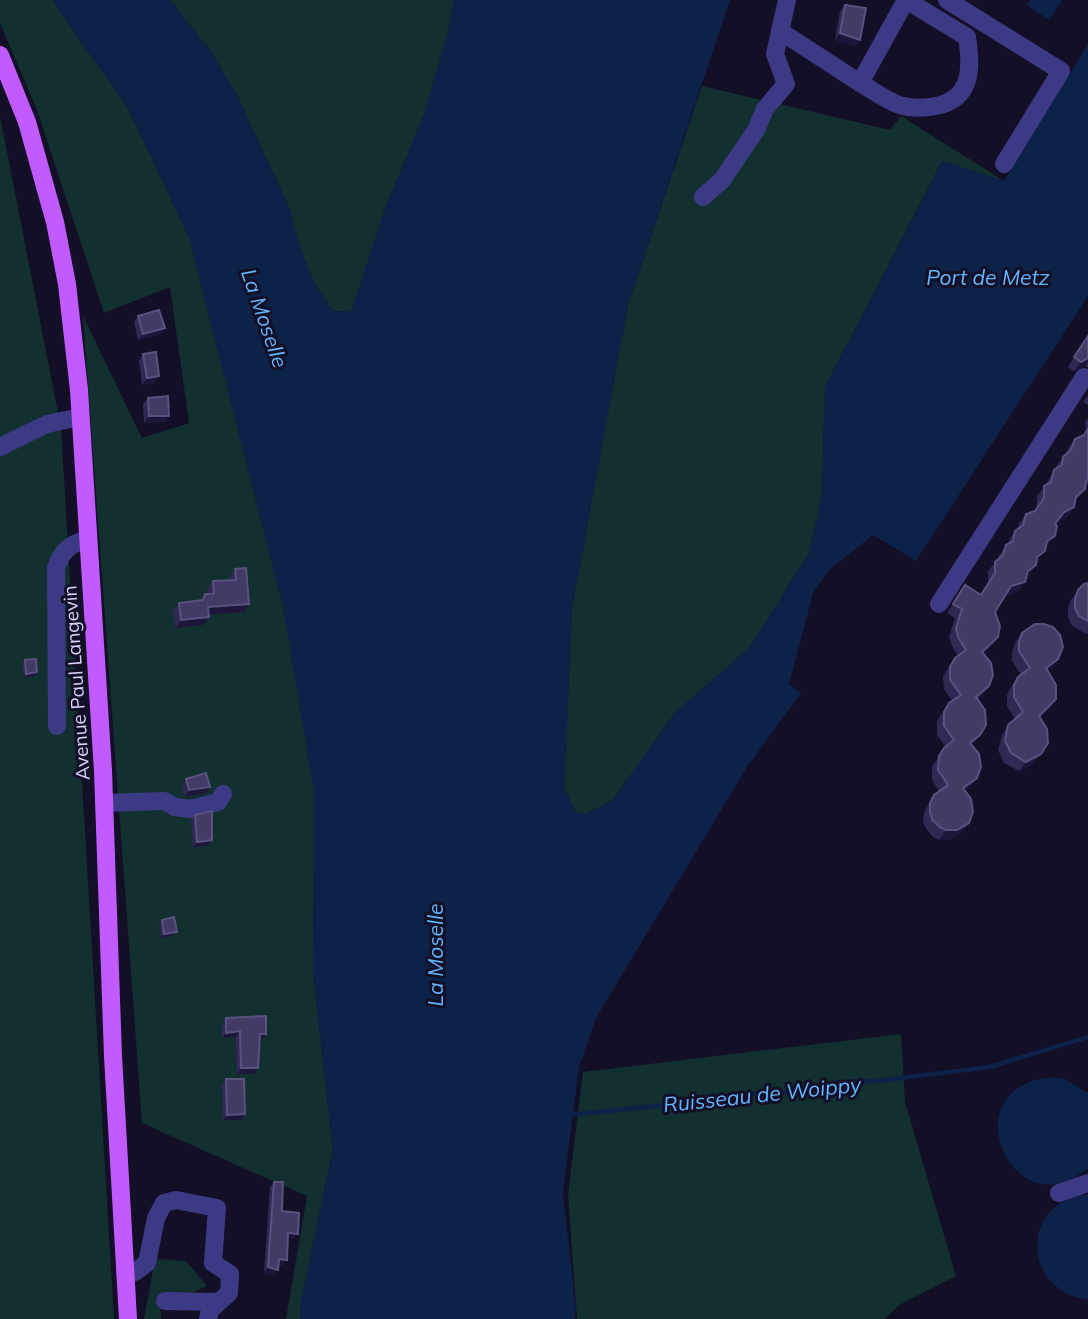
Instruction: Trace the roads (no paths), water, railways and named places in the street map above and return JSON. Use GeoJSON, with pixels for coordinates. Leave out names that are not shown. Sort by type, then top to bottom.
{"type":"FeatureCollection","features":[{"type":"Feature","properties":{"kind":"main road","name":"Avenue Paul Langevin"},"geometry":{"type":"LineString","coordinates":[[0,55],[27,122],[55,222],[67,284],[80,417],[104,803],[113,1056],[128,1319]]}},
{"type":"Feature","properties":{"kind":"street"},"geometry":{"type":"LineString","coordinates":[[702,197],[722,180],[756,130],[765,109],[786,84],[775,54],[787,0]]}},
{"type":"Feature","properties":{"kind":"street"},"geometry":{"type":"LineString","coordinates":[[780,31],[860,83],[902,106],[923,109],[951,103],[962,93],[971,62],[967,37],[906,0],[860,83]]}},
{"type":"Feature","properties":{"kind":"street"},"geometry":{"type":"LineString","coordinates":[[947,0],[1061,71],[1004,164]]}},
{"type":"Feature","properties":{"kind":"street"},"geometry":{"type":"LineString","coordinates":[[939,604],[1084,377]]}},
{"type":"Feature","properties":{"kind":"street"},"geometry":{"type":"LineString","coordinates":[[0,447],[47,424],[80,417]]}},
{"type":"Feature","properties":{"kind":"street"},"geometry":{"type":"LineString","coordinates":[[57,726],[56,568],[61,555],[72,543],[88,539]]}},
{"type":"Feature","properties":{"kind":"street"},"geometry":{"type":"LineString","coordinates":[[104,803],[164,800],[175,807],[190,809],[218,802],[223,794]]}},
{"type":"Feature","properties":{"kind":"street"},"geometry":{"type":"LineString","coordinates":[[1059,1193],[1088,1183]]}},
{"type":"Feature","properties":{"kind":"street"},"geometry":{"type":"LineString","coordinates":[[125,1272],[135,1272],[147,1263],[156,1218],[164,1203],[176,1200],[217,1209],[213,1263],[230,1274],[229,1293],[210,1310],[208,1319]]}},
{"type":"Feature","properties":{"kind":"street"},"geometry":{"type":"LineString","coordinates":[[165,1301],[219,1301]]}},
{"type":"Feature","properties":{"kind":"water"},"geometry":{"type":"Polygon","coordinates":[[[52,0],[170,0],[210,51],[237,95],[290,210],[299,245],[315,284],[333,311],[351,312],[385,209],[425,112],[448,32],[454,0],[730,0],[628,304],[572,607],[564,788],[576,813],[586,814],[613,800],[675,713],[749,648],[809,554],[822,496],[825,387],[943,161],[1004,181],[1088,44],[1088,296],[916,561],[873,535],[828,571],[813,593],[789,684],[801,693],[747,767],[596,1018],[579,1067],[563,1193],[575,1319],[300,1319],[301,1302],[333,1149],[313,971],[314,792],[283,606],[189,237],[128,108],[52,0]]]}},
{"type":"Feature","properties":{"kind":"water"},"geometry":{"type":"Polygon","coordinates":[[[1030,0],[1062,0],[1049,20],[1027,5],[1030,0]]]}},
{"type":"Feature","properties":{"kind":"water"},"geometry":{"type":"Polygon","coordinates":[[[1051,1077],[1065,1079],[1088,1093],[1088,1168],[1061,1183],[1037,1183],[1017,1171],[1003,1151],[998,1128],[1003,1105],[1020,1087],[1051,1077]]]}},
{"type":"Feature","properties":{"kind":"water"},"geometry":{"type":"Polygon","coordinates":[[[1088,1194],[1088,1300],[1066,1293],[1050,1280],[1040,1264],[1037,1246],[1040,1228],[1050,1212],[1066,1200],[1088,1194]]]}},
{"type":"Feature","properties":{"kind":"waterway","name":"Ruisseau de Woippy"},"geometry":{"type":"LineString","coordinates":[[568,1115],[725,1099],[757,1093],[792,1092],[837,1082],[877,1081],[990,1067],[1088,1037]]}},
{"type":"Feature","properties":{"kind":"water label","name":"Port de Metz"},"geometry":{"type":"Point","coordinates":[988,277]}},
{"type":"Feature","properties":{"kind":"water label","name":"La Moselle"},"geometry":{"type":"Point","coordinates":[265,318]}},
{"type":"Feature","properties":{"kind":"water label","name":"La Moselle"},"geometry":{"type":"Point","coordinates":[435,955]}}]}
